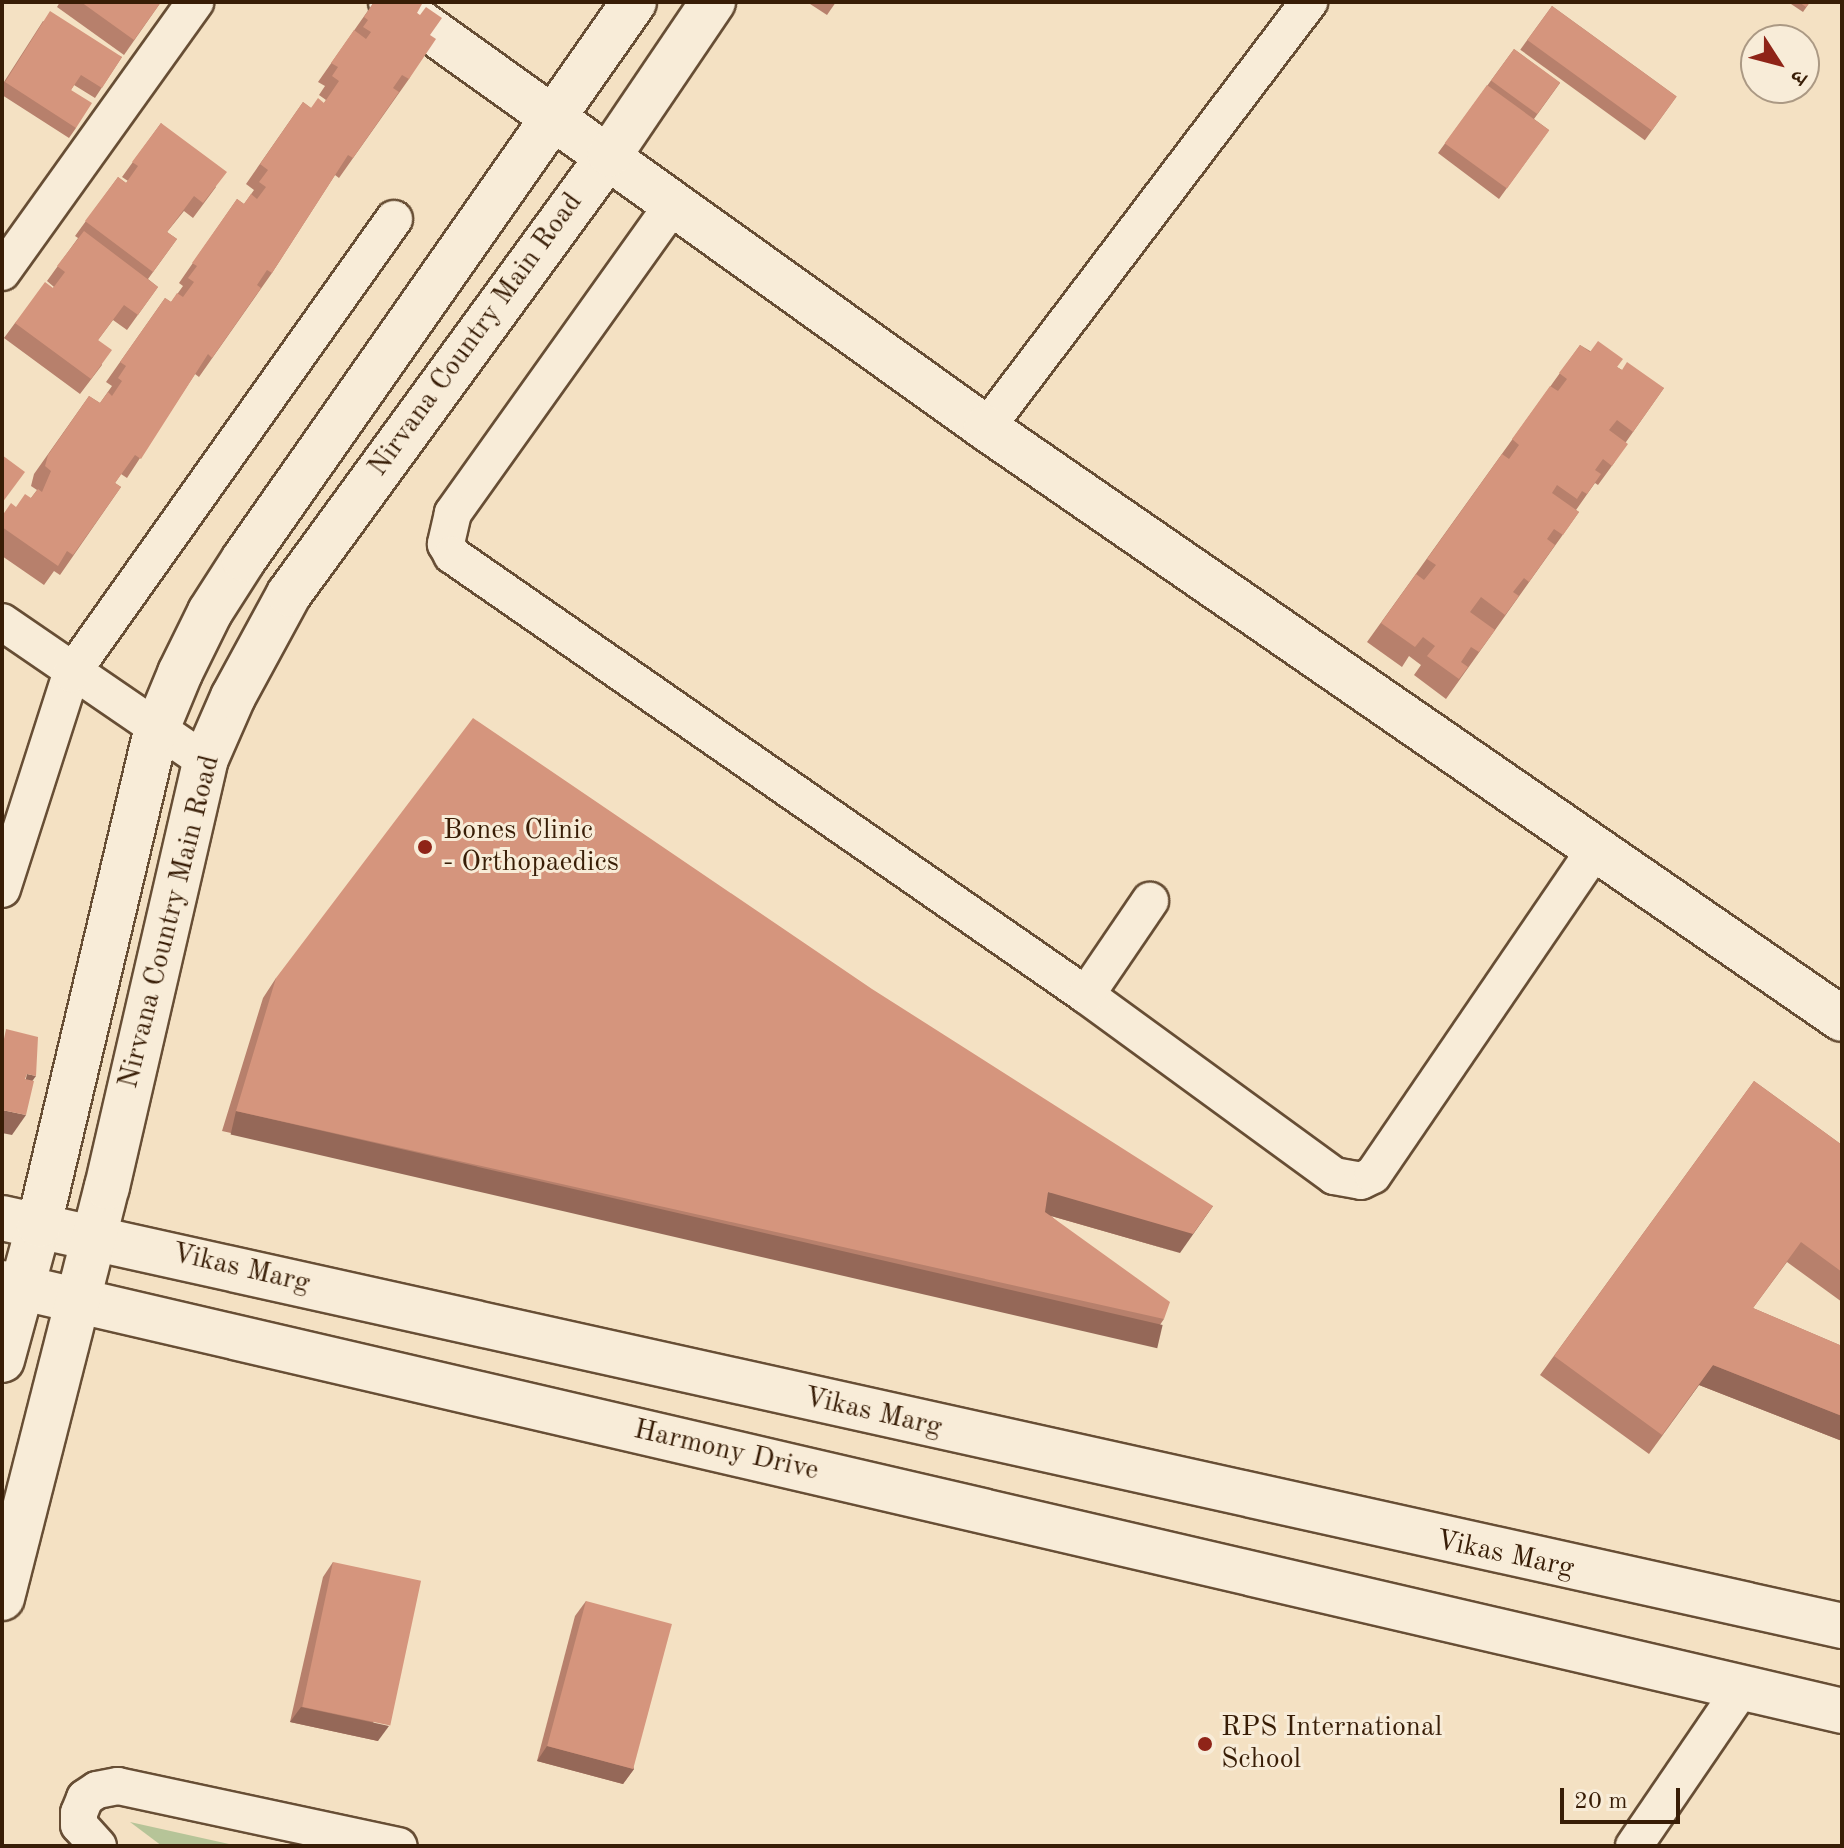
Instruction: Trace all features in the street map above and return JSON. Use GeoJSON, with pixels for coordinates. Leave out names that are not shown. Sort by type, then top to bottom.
{"type":"FeatureCollection","features":[{"type":"Feature","properties":{"kind":"street"},"geometry":{"type":"LineString","coordinates":[[2,272],[13,230],[195,2]]}},
{"type":"Feature","properties":{"kind":"street"},"geometry":{"type":"LineString","coordinates":[[391,2],[554,119],[610,154],[986,428],[1842,1019]]}},
{"type":"Feature","properties":{"kind":"street","name":"Nirvana Country Main Road"},"geometry":{"type":"LineString","coordinates":[[2,1360],[21,1222],[156,731],[210,612],[634,2]]}},
{"type":"Feature","properties":{"kind":"street","name":"Nirvana Country Main Road"},"geometry":{"type":"LineString","coordinates":[[2,1598],[95,1236],[205,761],[260,640],[289,594],[610,154],[713,2]]}},
{"type":"Feature","properties":{"kind":"street"},"geometry":{"type":"LineString","coordinates":[[986,428],[1309,2]]}},
{"type":"Feature","properties":{"kind":"street"},"geometry":{"type":"LineString","coordinates":[[674,203],[453,513],[446,544],[452,555],[1086,995],[1334,1176],[1361,1181],[1373,1175],[1595,849]]}},
{"type":"Feature","properties":{"kind":"street"},"geometry":{"type":"LineString","coordinates":[[2,889],[71,674],[394,219]]}},
{"type":"Feature","properties":{"kind":"street"},"geometry":{"type":"LineString","coordinates":[[2,622],[71,674],[205,761]]}},
{"type":"Feature","properties":{"kind":"street"},"geometry":{"type":"LineString","coordinates":[[1086,995],[1150,901]]}},
{"type":"Feature","properties":{"kind":"street","name":"Vikas Marg"},"geometry":{"type":"LineString","coordinates":[[21,1222],[95,1236],[1744,1607],[1842,1626]]}},
{"type":"Feature","properties":{"kind":"street","name":"Harmony Drive"},"geometry":{"type":"LineString","coordinates":[[11,1285],[756,1457],[1004,1519],[1282,1579],[1450,1623],[1842,1711]]}},
{"type":"Feature","properties":{"kind":"street"},"geometry":{"type":"LineString","coordinates":[[756,1457],[774,1390]]}},
{"type":"Feature","properties":{"kind":"street"},"geometry":{"type":"LineString","coordinates":[[1634,1846],[1741,1689]]}},
{"type":"Feature","properties":{"kind":"street"},"geometry":{"type":"LineString","coordinates":[[98,1846],[79,1825],[79,1813],[97,1790],[118,1786],[399,1846]]}},
{"type":"Feature","properties":{"kind":"green space"},"geometry":{"type":"Polygon","coordinates":[[[130,1822],[238,1846],[162,1846],[130,1822]]]}},
{"type":"Feature","properties":{"kind":"building"},"geometry":{"type":"Polygon","coordinates":[[[81,2],[161,2],[134,40],[81,2]]]}},
{"type":"Feature","properties":{"kind":"building"},"geometry":{"type":"Polygon","coordinates":[[[374,2],[419,2],[422,4],[417,13],[420,15],[426,7],[442,18],[430,35],[436,39],[409,79],[402,75],[393,88],[399,92],[353,158],[348,155],[272,273],[267,270],[257,285],[261,288],[212,358],[208,354],[141,459],[135,455],[115,483],[121,487],[73,555],[67,551],[58,566],[2,527],[2,516],[11,503],[16,507],[25,494],[31,498],[38,489],[42,492],[51,471],[45,466],[48,455],[89,396],[100,403],[108,392],[112,396],[122,381],[118,378],[126,366],[120,362],[165,298],[171,302],[177,293],[183,297],[194,282],[188,278],[197,266],[192,263],[237,199],[244,204],[251,194],[257,199],[266,187],[259,182],[268,170],[260,164],[303,102],[311,108],[318,98],[324,103],[339,81],[332,76],[338,67],[331,63],[354,30],[366,39],[371,32],[363,27],[368,20],[364,17],[374,2]]]}},
{"type":"Feature","properties":{"kind":"building"},"geometry":{"type":"Polygon","coordinates":[[[1552,6],[1677,97],[1652,130],[1527,40],[1552,6]]]}},
{"type":"Feature","properties":{"kind":"building"},"geometry":{"type":"Polygon","coordinates":[[[50,11],[122,57],[102,88],[81,75],[71,90],[92,103],[76,128],[5,82],[50,11]]]}},
{"type":"Feature","properties":{"kind":"building"},"geometry":{"type":"Polygon","coordinates":[[[1514,49],[1560,83],[1537,114],[1491,81],[1514,49]]]}},
{"type":"Feature","properties":{"kind":"building"},"geometry":{"type":"Polygon","coordinates":[[[1487,85],[1549,130],[1507,189],[1445,143],[1487,85]]]}},
{"type":"Feature","properties":{"kind":"building"},"geometry":{"type":"Polygon","coordinates":[[[161,123],[227,172],[203,203],[194,196],[167,232],[177,239],[153,272],[85,221],[118,177],[126,183],[138,166],[132,162],[161,123]]]}},
{"type":"Feature","properties":{"kind":"building"},"geometry":{"type":"Polygon","coordinates":[[[84,231],[158,287],[138,315],[124,305],[98,340],[112,350],[91,379],[15,323],[45,282],[53,288],[65,272],[57,266],[84,231]]]}},
{"type":"Feature","properties":{"kind":"building"},"geometry":{"type":"Polygon","coordinates":[[[1598,341],[1623,359],[1617,367],[1622,370],[1627,362],[1664,388],[1633,432],[1617,420],[1609,430],[1628,444],[1612,466],[1603,459],[1595,470],[1601,474],[1587,494],[1582,491],[1577,499],[1557,485],[1552,493],[1579,512],[1563,535],[1554,529],[1547,539],[1555,545],[1529,582],[1524,578],[1513,592],[1519,596],[1505,615],[1481,597],[1470,612],[1495,630],[1479,652],[1471,647],[1461,662],[1468,667],[1459,679],[1427,656],[1435,646],[1423,637],[1415,647],[1381,623],[1416,574],[1424,580],[1436,565],[1427,559],[1502,454],[1509,459],[1519,445],[1512,439],[1550,386],[1558,391],[1567,379],[1559,373],[1580,345],[1590,352],[1598,341]]]}},
{"type":"Feature","properties":{"kind":"building"},"geometry":{"type":"Polygon","coordinates":[[[2,455],[25,472],[2,503],[2,455]]]}},
{"type":"Feature","properties":{"kind":"building"},"geometry":{"type":"Polygon","coordinates":[[[473,718],[872,989],[1213,1206],[1193,1234],[1048,1192],[1045,1212],[1170,1302],[1164,1319],[236,1111],[276,978],[473,718]]]}},
{"type":"Feature","properties":{"kind":"building"},"geometry":{"type":"Polygon","coordinates":[[[6,1029],[38,1037],[36,1076],[27,1074],[25,1079],[34,1081],[26,1115],[2,1110],[2,1039],[6,1029]]]}},
{"type":"Feature","properties":{"kind":"building"},"geometry":{"type":"Polygon","coordinates":[[[1754,1081],[1842,1145],[1842,1272],[1801,1242],[1753,1308],[1842,1346],[1842,1416],[1713,1365],[1662,1435],[1554,1356],[1754,1081]]]}},
{"type":"Feature","properties":{"kind":"building"},"geometry":{"type":"Polygon","coordinates":[[[333,1562],[421,1581],[390,1725],[302,1707],[333,1562]]]}},
{"type":"Feature","properties":{"kind":"building"},"geometry":{"type":"Polygon","coordinates":[[[586,1601],[672,1624],[633,1769],[547,1746],[586,1601]]]}},
{"type":"Feature","properties":{"kind":"place","name":"Bones Clinic - Orthopaedics"},"geometry":{"type":"Point","coordinates":[425,847]}},
{"type":"Feature","properties":{"kind":"place","name":"RPS International School"},"geometry":{"type":"Point","coordinates":[1205,1744]}}]}
